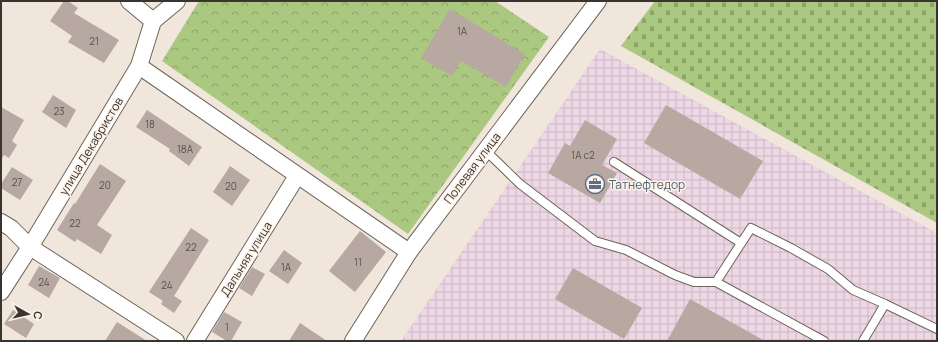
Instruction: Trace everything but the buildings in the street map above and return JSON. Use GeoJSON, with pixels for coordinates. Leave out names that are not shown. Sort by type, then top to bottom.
{"type":"FeatureCollection","features":[{"type":"Feature","properties":{"kind":"street"},"geometry":{"type":"LineString","coordinates":[[129,1],[153,20],[177,1]]}},
{"type":"Feature","properties":{"kind":"street","name":"Полевая улица"},"geometry":{"type":"LineString","coordinates":[[353,341],[409,252],[598,1]]}},
{"type":"Feature","properties":{"kind":"street","name":"улица Декабристов"},"geometry":{"type":"LineString","coordinates":[[1,292],[30,247],[139,66],[153,20]]}},
{"type":"Feature","properties":{"kind":"street"},"geometry":{"type":"LineString","coordinates":[[139,66],[409,252]]}},
{"type":"Feature","properties":{"kind":"street","name":"Дальняя улица"},"geometry":{"type":"LineString","coordinates":[[195,341],[297,176]]}},
{"type":"Feature","properties":{"kind":"street"},"geometry":{"type":"LineString","coordinates":[[1,222],[11,228],[30,247],[176,341]]}},
{"type":"Feature","properties":{"kind":"lane"},"geometry":{"type":"LineString","coordinates":[[486,151],[520,184],[594,240],[626,250],[675,275],[694,282],[716,282],[824,341]]}},
{"type":"Feature","properties":{"kind":"lane"},"geometry":{"type":"LineString","coordinates":[[614,162],[741,244]]}},
{"type":"Feature","properties":{"kind":"lane"},"geometry":{"type":"LineString","coordinates":[[716,282],[751,228],[828,269],[853,290],[937,329]]}},
{"type":"Feature","properties":{"kind":"lane"},"geometry":{"type":"LineString","coordinates":[[863,341],[885,304]]}},
{"type":"Feature","properties":{"kind":"shaded area"},"geometry":{"type":"Polygon","coordinates":[[[600,49],[937,233],[937,341],[401,341],[600,49]]]}},
{"type":"Feature","properties":{"kind":"green space"},"geometry":{"type":"Polygon","coordinates":[[[199,1],[495,1],[549,37],[408,234],[162,61],[199,1]]]}},
{"type":"Feature","properties":{"kind":"green space"},"geometry":{"type":"Polygon","coordinates":[[[655,1],[937,1],[937,223],[621,46],[655,1]]]}},
{"type":"Feature","properties":{"kind":"place","name":"Татнефтедор"},"geometry":{"type":"Point","coordinates":[595,184]}}]}
